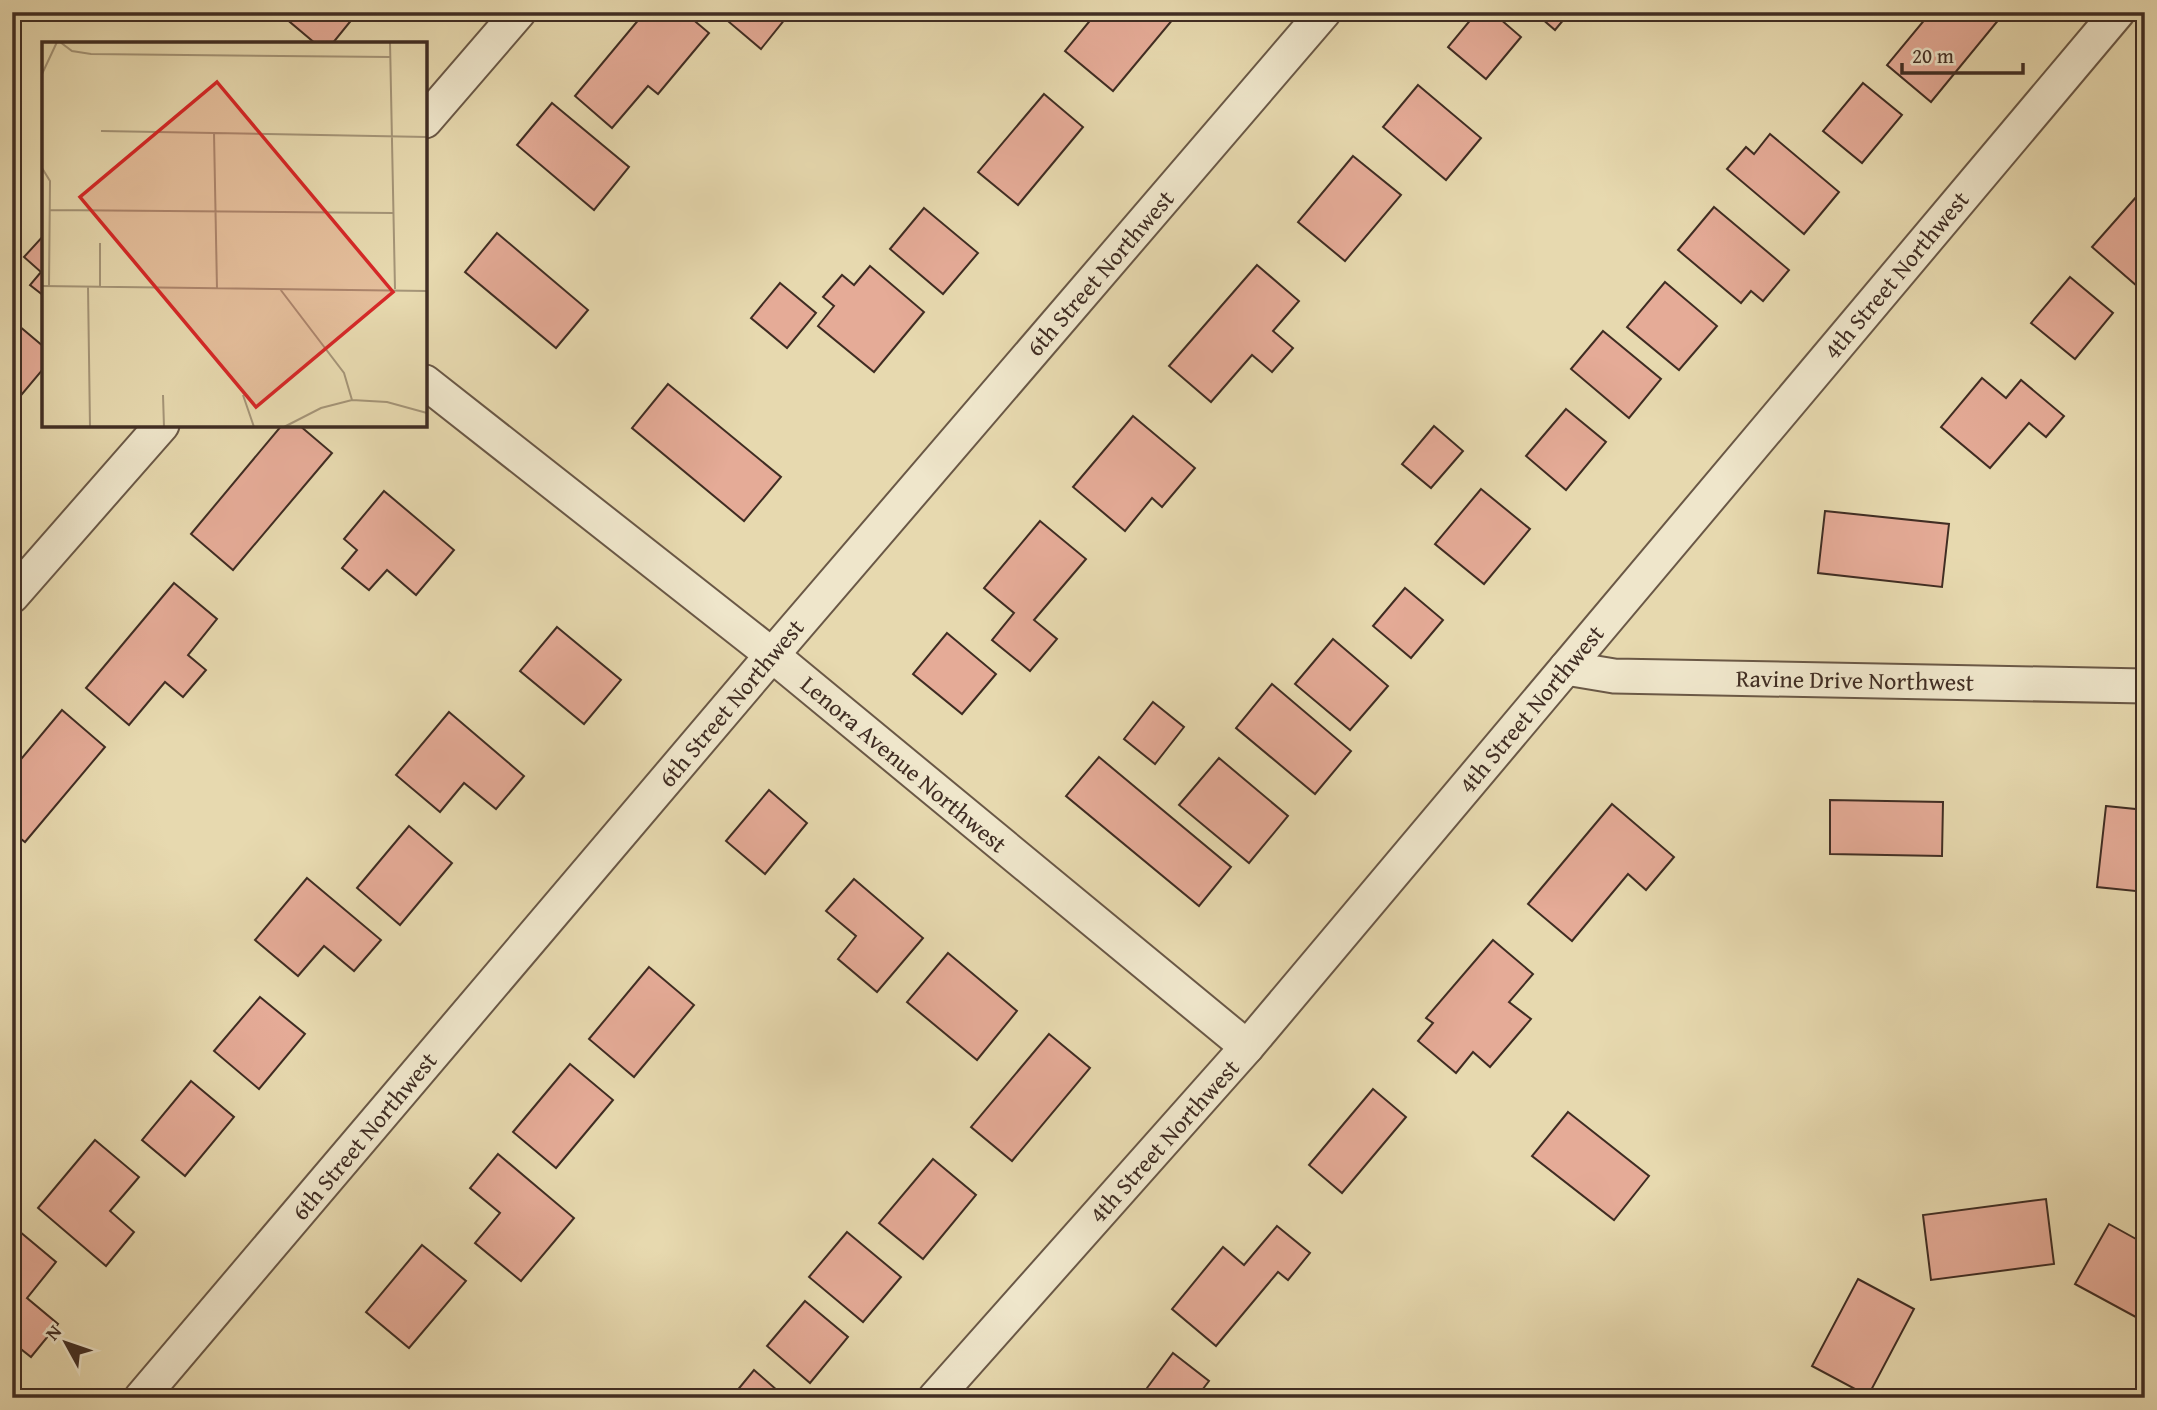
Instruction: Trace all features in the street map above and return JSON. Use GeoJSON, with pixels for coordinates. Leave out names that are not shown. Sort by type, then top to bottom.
{"type":"FeatureCollection","features":[{"type":"Feature","properties":{"kind":"street"},"geometry":{"type":"LineString","coordinates":[[427,119],[519,12]]}},
{"type":"Feature","properties":{"kind":"street","name":"6th Street Northwest"},"geometry":{"type":"LineString","coordinates":[[141,1398],[772,654],[1324,12]]}},
{"type":"Feature","properties":{"kind":"street","name":"4th Street Northwest"},"geometry":{"type":"LineString","coordinates":[[935,1398],[1247,1047],[2118,12]]}},
{"type":"Feature","properties":{"kind":"street","name":"Lenora Avenue Northwest"},"geometry":{"type":"LineString","coordinates":[[427,384],[772,654],[1247,1047]]}},
{"type":"Feature","properties":{"kind":"street"},"geometry":{"type":"LineString","coordinates":[[12,596],[160,427]]}},
{"type":"Feature","properties":{"kind":"street","name":"Ravine Drive Northwest"},"geometry":{"type":"LineString","coordinates":[[1566,668],[1615,676],[2145,686]]}},
{"type":"Feature","properties":{"kind":"building"},"geometry":{"type":"Polygon","coordinates":[[[288,12],[358,12],[334,42],[314,42],[284,17],[288,12]]]}},
{"type":"Feature","properties":{"kind":"building"},"geometry":{"type":"Polygon","coordinates":[[[645,12],[684,12],[709,33],[658,94],[648,86],[612,128],[575,96],[645,12]]]}},
{"type":"Feature","properties":{"kind":"building"},"geometry":{"type":"Polygon","coordinates":[[[738,12],[777,12],[785,19],[761,49],[729,22],[738,12]]]}},
{"type":"Feature","properties":{"kind":"building"},"geometry":{"type":"Polygon","coordinates":[[[1097,12],[1179,12],[1113,91],[1065,51],[1097,12]]]}},
{"type":"Feature","properties":{"kind":"building"},"geometry":{"type":"Polygon","coordinates":[[[1477,12],[1492,12],[1521,37],[1486,79],[1448,47],[1477,12]]]}},
{"type":"Feature","properties":{"kind":"building"},"geometry":{"type":"Polygon","coordinates":[[[1534,12],[1570,12],[1555,30],[1534,12]]]}},
{"type":"Feature","properties":{"kind":"building"},"geometry":{"type":"Polygon","coordinates":[[[1931,12],[2005,12],[1931,102],[1887,65],[1931,12]]]}},
{"type":"Feature","properties":{"kind":"building"},"geometry":{"type":"Polygon","coordinates":[[[1863,83],[1902,115],[1862,163],[1823,131],[1863,83]]]}},
{"type":"Feature","properties":{"kind":"building"},"geometry":{"type":"Polygon","coordinates":[[[1418,85],[1481,138],[1446,180],[1383,127],[1418,85]]]}},
{"type":"Feature","properties":{"kind":"building"},"geometry":{"type":"Polygon","coordinates":[[[1044,94],[1083,127],[1018,205],[978,172],[1044,94]]]}},
{"type":"Feature","properties":{"kind":"building"},"geometry":{"type":"Polygon","coordinates":[[[552,103],[629,167],[594,210],[517,145],[552,103]]]}},
{"type":"Feature","properties":{"kind":"building"},"geometry":{"type":"Polygon","coordinates":[[[1770,134],[1839,192],[1804,234],[1727,169],[1746,147],[1754,154],[1770,134]]]}},
{"type":"Feature","properties":{"kind":"building"},"geometry":{"type":"Polygon","coordinates":[[[1353,156],[1401,195],[1345,261],[1298,222],[1353,156]]]}},
{"type":"Feature","properties":{"kind":"building"},"geometry":{"type":"Polygon","coordinates":[[[2145,187],[2145,293],[2092,247],[2145,187]]]}},
{"type":"Feature","properties":{"kind":"building"},"geometry":{"type":"Polygon","coordinates":[[[1714,207],[1789,270],[1763,301],[1751,291],[1741,303],[1678,250],[1714,207]]]}},
{"type":"Feature","properties":{"kind":"building"},"geometry":{"type":"Polygon","coordinates":[[[924,208],[978,253],[943,294],[890,249],[924,208]]]}},
{"type":"Feature","properties":{"kind":"building"},"geometry":{"type":"Polygon","coordinates":[[[497,233],[588,310],[556,348],[465,272],[497,233]]]}},
{"type":"Feature","properties":{"kind":"building"},"geometry":{"type":"Polygon","coordinates":[[[42,237],[42,294],[30,285],[41,272],[24,257],[42,237]]]}},
{"type":"Feature","properties":{"kind":"building"},"geometry":{"type":"Polygon","coordinates":[[[1257,265],[1299,301],[1273,331],[1293,348],[1272,372],[1252,355],[1211,402],[1169,366],[1257,265]]]}},
{"type":"Feature","properties":{"kind":"building"},"geometry":{"type":"Polygon","coordinates":[[[870,266],[924,312],[874,372],[818,326],[834,306],[823,297],[842,275],[854,285],[870,266]]]}},
{"type":"Feature","properties":{"kind":"building"},"geometry":{"type":"Polygon","coordinates":[[[2070,277],[2113,313],[2075,359],[2031,323],[2070,277]]]}},
{"type":"Feature","properties":{"kind":"building"},"geometry":{"type":"Polygon","coordinates":[[[1665,282],[1717,326],[1679,370],[1627,327],[1665,282]]]}},
{"type":"Feature","properties":{"kind":"building"},"geometry":{"type":"Polygon","coordinates":[[[780,283],[816,313],[787,348],[751,318],[780,283]]]}},
{"type":"Feature","properties":{"kind":"building"},"geometry":{"type":"Polygon","coordinates":[[[12,320],[42,345],[42,370],[12,406],[12,320]]]}},
{"type":"Feature","properties":{"kind":"building"},"geometry":{"type":"Polygon","coordinates":[[[1603,331],[1661,379],[1629,418],[1571,369],[1603,331]]]}},
{"type":"Feature","properties":{"kind":"building"},"geometry":{"type":"Polygon","coordinates":[[[1982,378],[2006,398],[2021,380],[2064,416],[2046,437],[2029,423],[1990,468],[1941,427],[1982,378]]]}},
{"type":"Feature","properties":{"kind":"building"},"geometry":{"type":"Polygon","coordinates":[[[668,384],[781,477],[744,521],[632,428],[668,384]]]}},
{"type":"Feature","properties":{"kind":"building"},"geometry":{"type":"Polygon","coordinates":[[[1566,409],[1606,442],[1566,490],[1526,456],[1566,409]]]}},
{"type":"Feature","properties":{"kind":"building"},"geometry":{"type":"Polygon","coordinates":[[[1133,416],[1195,468],[1162,507],[1152,498],[1125,531],[1073,487],[1133,416]]]}},
{"type":"Feature","properties":{"kind":"building"},"geometry":{"type":"Polygon","coordinates":[[[1434,426],[1463,451],[1431,488],[1402,464],[1434,426]]]}},
{"type":"Feature","properties":{"kind":"building"},"geometry":{"type":"Polygon","coordinates":[[[280,427],[301,427],[332,453],[233,570],[191,534],[280,427]]]}},
{"type":"Feature","properties":{"kind":"building"},"geometry":{"type":"Polygon","coordinates":[[[1481,489],[1530,529],[1484,584],[1435,544],[1481,489]]]}},
{"type":"Feature","properties":{"kind":"building"},"geometry":{"type":"Polygon","coordinates":[[[384,491],[454,550],[416,595],[387,570],[369,590],[342,568],[357,550],[344,539],[384,491]]]}},
{"type":"Feature","properties":{"kind":"building"},"geometry":{"type":"Polygon","coordinates":[[[1825,511],[1949,524],[1942,587],[1818,573],[1825,511]]]}},
{"type":"Feature","properties":{"kind":"building"},"geometry":{"type":"Polygon","coordinates":[[[1040,521],[1086,559],[1034,620],[1057,639],[1030,671],[992,640],[1014,613],[984,588],[1040,521]]]}},
{"type":"Feature","properties":{"kind":"building"},"geometry":{"type":"Polygon","coordinates":[[[174,583],[217,619],[188,655],[206,670],[183,697],[165,682],[129,725],[86,688],[174,583]]]}},
{"type":"Feature","properties":{"kind":"building"},"geometry":{"type":"Polygon","coordinates":[[[1405,588],[1443,620],[1411,658],[1373,626],[1405,588]]]}},
{"type":"Feature","properties":{"kind":"building"},"geometry":{"type":"Polygon","coordinates":[[[557,627],[621,680],[584,724],[520,671],[557,627]]]}},
{"type":"Feature","properties":{"kind":"building"},"geometry":{"type":"Polygon","coordinates":[[[947,633],[996,674],[962,714],[913,674],[947,633]]]}},
{"type":"Feature","properties":{"kind":"building"},"geometry":{"type":"Polygon","coordinates":[[[1333,639],[1388,686],[1350,730],[1295,684],[1333,639]]]}},
{"type":"Feature","properties":{"kind":"building"},"geometry":{"type":"Polygon","coordinates":[[[1272,684],[1351,751],[1315,794],[1236,728],[1272,684]]]}},
{"type":"Feature","properties":{"kind":"building"},"geometry":{"type":"Polygon","coordinates":[[[1153,702],[1184,727],[1155,764],[1124,739],[1153,702]]]}},
{"type":"Feature","properties":{"kind":"building"},"geometry":{"type":"Polygon","coordinates":[[[62,710],[105,747],[25,842],[12,832],[12,770],[62,710]]]}},
{"type":"Feature","properties":{"kind":"building"},"geometry":{"type":"Polygon","coordinates":[[[449,712],[524,776],[496,809],[464,783],[440,812],[396,775],[449,712]]]}},
{"type":"Feature","properties":{"kind":"building"},"geometry":{"type":"Polygon","coordinates":[[[1099,757],[1231,867],[1199,906],[1066,796],[1099,757]]]}},
{"type":"Feature","properties":{"kind":"building"},"geometry":{"type":"Polygon","coordinates":[[[1219,758],[1288,816],[1249,863],[1179,805],[1219,758]]]}},
{"type":"Feature","properties":{"kind":"building"},"geometry":{"type":"Polygon","coordinates":[[[769,790],[807,823],[765,874],[726,841],[769,790]]]}},
{"type":"Feature","properties":{"kind":"building"},"geometry":{"type":"Polygon","coordinates":[[[1830,800],[1943,802],[1942,856],[1830,854],[1830,800]]]}},
{"type":"Feature","properties":{"kind":"building"},"geometry":{"type":"Polygon","coordinates":[[[1612,804],[1674,857],[1646,890],[1628,874],[1572,941],[1528,904],[1612,804]]]}},
{"type":"Feature","properties":{"kind":"building"},"geometry":{"type":"Polygon","coordinates":[[[2106,806],[2145,810],[2145,892],[2097,887],[2106,806]]]}},
{"type":"Feature","properties":{"kind":"building"},"geometry":{"type":"Polygon","coordinates":[[[409,826],[452,863],[400,925],[357,888],[409,826]]]}},
{"type":"Feature","properties":{"kind":"building"},"geometry":{"type":"Polygon","coordinates":[[[307,878],[381,940],[354,971],[324,946],[298,976],[255,940],[307,878]]]}},
{"type":"Feature","properties":{"kind":"building"},"geometry":{"type":"Polygon","coordinates":[[[854,879],[923,938],[877,992],[838,959],[856,936],[826,911],[854,879]]]}},
{"type":"Feature","properties":{"kind":"building"},"geometry":{"type":"Polygon","coordinates":[[[1493,940],[1533,974],[1509,1002],[1531,1019],[1490,1067],[1473,1052],[1456,1073],[1418,1041],[1433,1023],[1426,1018],[1493,940]]]}},
{"type":"Feature","properties":{"kind":"building"},"geometry":{"type":"Polygon","coordinates":[[[948,953],[1017,1011],[977,1060],[907,1002],[948,953]]]}},
{"type":"Feature","properties":{"kind":"building"},"geometry":{"type":"Polygon","coordinates":[[[649,967],[694,1005],[634,1077],[589,1039],[649,967]]]}},
{"type":"Feature","properties":{"kind":"building"},"geometry":{"type":"Polygon","coordinates":[[[260,997],[305,1034],[259,1089],[214,1051],[260,997]]]}},
{"type":"Feature","properties":{"kind":"building"},"geometry":{"type":"Polygon","coordinates":[[[1049,1034],[1090,1068],[1012,1161],[971,1127],[1049,1034]]]}},
{"type":"Feature","properties":{"kind":"building"},"geometry":{"type":"Polygon","coordinates":[[[570,1064],[613,1100],[556,1168],[513,1132],[570,1064]]]}},
{"type":"Feature","properties":{"kind":"building"},"geometry":{"type":"Polygon","coordinates":[[[191,1081],[234,1117],[185,1176],[142,1140],[191,1081]]]}},
{"type":"Feature","properties":{"kind":"building"},"geometry":{"type":"Polygon","coordinates":[[[1373,1089],[1406,1117],[1342,1193],[1309,1165],[1373,1089]]]}},
{"type":"Feature","properties":{"kind":"building"},"geometry":{"type":"Polygon","coordinates":[[[1568,1112],[1649,1176],[1614,1220],[1532,1156],[1568,1112]]]}},
{"type":"Feature","properties":{"kind":"building"},"geometry":{"type":"Polygon","coordinates":[[[95,1140],[139,1177],[110,1211],[134,1232],[106,1266],[38,1208],[95,1140]]]}},
{"type":"Feature","properties":{"kind":"building"},"geometry":{"type":"Polygon","coordinates":[[[498,1154],[574,1218],[521,1281],[475,1243],[500,1213],[470,1188],[498,1154]]]}},
{"type":"Feature","properties":{"kind":"building"},"geometry":{"type":"Polygon","coordinates":[[[933,1159],[976,1195],[923,1259],[879,1223],[933,1159]]]}},
{"type":"Feature","properties":{"kind":"building"},"geometry":{"type":"Polygon","coordinates":[[[2046,1199],[2054,1264],[1931,1280],[1923,1215],[2046,1199]]]}},
{"type":"Feature","properties":{"kind":"building"},"geometry":{"type":"Polygon","coordinates":[[[2109,1224],[2145,1244],[2145,1322],[2075,1284],[2109,1224]]]}},
{"type":"Feature","properties":{"kind":"building"},"geometry":{"type":"Polygon","coordinates":[[[13,1226],[56,1262],[27,1298],[58,1324],[31,1357],[12,1342],[13,1226]]]}},
{"type":"Feature","properties":{"kind":"building"},"geometry":{"type":"Polygon","coordinates":[[[1277,1226],[1310,1253],[1288,1280],[1278,1272],[1216,1346],[1172,1309],[1223,1247],[1244,1265],[1277,1226]]]}},
{"type":"Feature","properties":{"kind":"building"},"geometry":{"type":"Polygon","coordinates":[[[847,1232],[901,1277],[863,1322],[809,1277],[847,1232]]]}},
{"type":"Feature","properties":{"kind":"building"},"geometry":{"type":"Polygon","coordinates":[[[422,1245],[466,1281],[409,1348],[366,1312],[422,1245]]]}},
{"type":"Feature","properties":{"kind":"building"},"geometry":{"type":"Polygon","coordinates":[[[1858,1279],[1914,1309],[1868,1396],[1812,1366],[1858,1279]]]}},
{"type":"Feature","properties":{"kind":"building"},"geometry":{"type":"Polygon","coordinates":[[[805,1301],[848,1337],[810,1383],[767,1346],[805,1301]]]}},
{"type":"Feature","properties":{"kind":"building"},"geometry":{"type":"Polygon","coordinates":[[[1173,1353],[1209,1381],[1196,1398],[1153,1398],[1156,1395],[1147,1388],[1173,1353]]]}},
{"type":"Feature","properties":{"kind":"building"},"geometry":{"type":"Polygon","coordinates":[[[754,1370],[786,1398],[731,1398],[754,1370]]]}}]}
